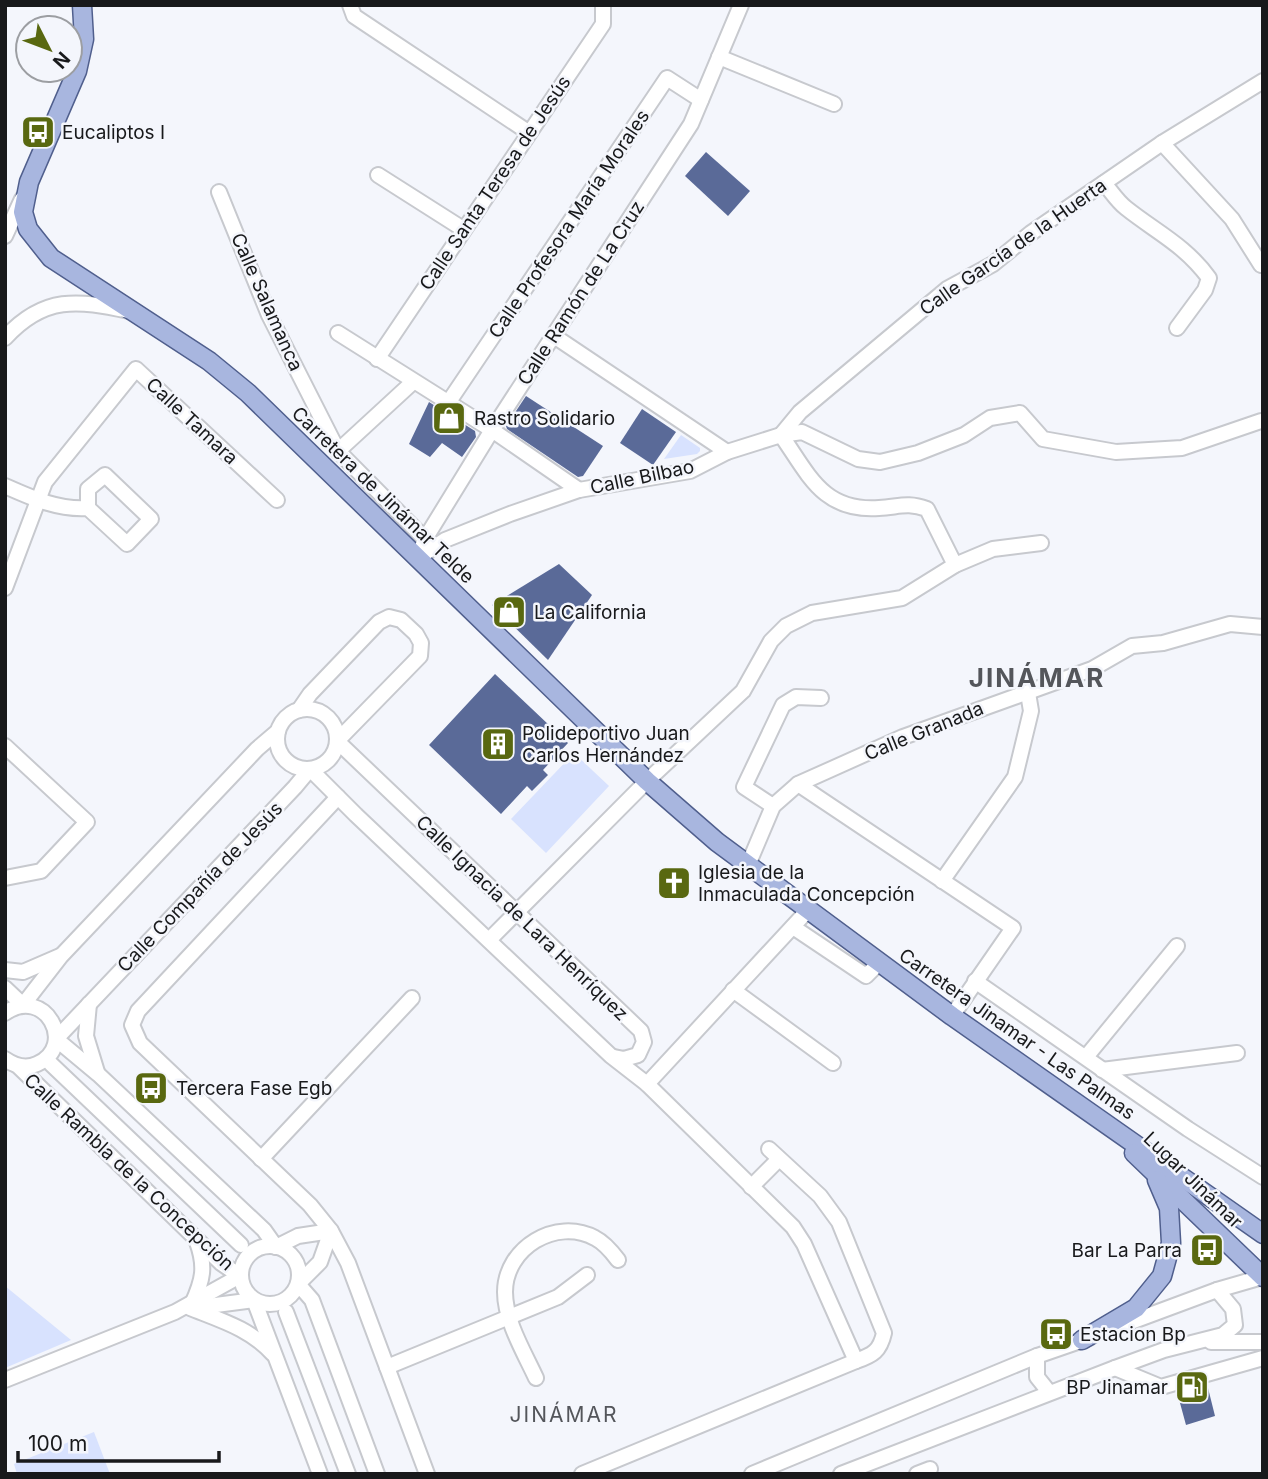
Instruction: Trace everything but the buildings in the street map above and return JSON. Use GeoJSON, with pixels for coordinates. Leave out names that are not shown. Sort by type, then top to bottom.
{"type":"FeatureCollection","features":[{"type":"Feature","properties":{"kind":"main road","name":"Carretera de Jinámar Telde"},"geometry":{"type":"LineString","coordinates":[[82,5],[84,39],[77,71],[29,182],[23,212],[28,229],[38,245],[51,258],[209,361],[248,393],[647,781],[717,842],[748,865]]}},
{"type":"Feature","properties":{"kind":"main road","name":"Carretera Jinamar - Las Palmas"},"geometry":{"type":"LineString","coordinates":[[748,865],[952,1016],[1263,1234]]}},
{"type":"Feature","properties":{"kind":"main road","name":"Lugar Jinámar"},"geometry":{"type":"LineString","coordinates":[[1094,1114],[1263,1277]]}},
{"type":"Feature","properties":{"kind":"main road"},"geometry":{"type":"LineString","coordinates":[[1082,1340],[1136,1308],[1162,1276],[1171,1243],[1169,1208],[1154,1174]]}},
{"type":"Feature","properties":{"kind":"street"},"geometry":{"type":"LineString","coordinates":[[350,5],[354,16],[528,132]]}},
{"type":"Feature","properties":{"kind":"street","name":"Calle Santa Teresa de Jesús"},"geometry":{"type":"LineString","coordinates":[[377,359],[603,24],[603,5]]}},
{"type":"Feature","properties":{"kind":"street","name":"Calle Ramón de La Cruz"},"geometry":{"type":"LineString","coordinates":[[418,558],[425,539],[492,430],[691,124],[741,5]]}},
{"type":"Feature","properties":{"kind":"street"},"geometry":{"type":"LineString","coordinates":[[719,57],[834,104]]}},
{"type":"Feature","properties":{"kind":"street","name":"Calle Profesora María Morales"},"geometry":{"type":"LineString","coordinates":[[448,403],[667,78],[701,100]]}},
{"type":"Feature","properties":{"kind":"street","name":"Calle García de la Huerta"},"geometry":{"type":"LineString","coordinates":[[781,435],[800,412],[947,289],[993,264],[1031,233],[1162,143],[1263,81]]}},
{"type":"Feature","properties":{"kind":"street"},"geometry":{"type":"LineString","coordinates":[[1162,143],[1231,219],[1261,265]]}},
{"type":"Feature","properties":{"kind":"street"},"geometry":{"type":"LineString","coordinates":[[378,174],[463,229]]}},
{"type":"Feature","properties":{"kind":"street"},"geometry":{"type":"LineString","coordinates":[[5,236],[29,182]]}},
{"type":"Feature","properties":{"kind":"street"},"geometry":{"type":"LineString","coordinates":[[1104,183],[1124,206],[1195,259],[1209,278],[1205,290],[1177,328]]}},
{"type":"Feature","properties":{"kind":"street","name":"Calle Salamanca"},"geometry":{"type":"LineString","coordinates":[[219,192],[270,315],[338,451],[425,539]]}},
{"type":"Feature","properties":{"kind":"street"},"geometry":{"type":"LineString","coordinates":[[5,338],[18,324],[52,306],[86,302],[132,312]]}},
{"type":"Feature","properties":{"kind":"street"},"geometry":{"type":"LineString","coordinates":[[338,333],[492,430],[579,491]]}},
{"type":"Feature","properties":{"kind":"street"},"geometry":{"type":"LineString","coordinates":[[554,336],[727,452]]}},
{"type":"Feature","properties":{"kind":"street","name":"Calle Tamara"},"geometry":{"type":"LineString","coordinates":[[5,588],[45,482],[136,369],[277,499]]}},
{"type":"Feature","properties":{"kind":"street"},"geometry":{"type":"LineString","coordinates":[[338,451],[412,382]]}},
{"type":"Feature","properties":{"kind":"street","name":"Calle Bilbao"},"geometry":{"type":"LineString","coordinates":[[418,558],[445,540],[510,514],[579,491],[690,471],[727,452],[781,435],[802,432],[858,459],[880,462],[918,453],[964,435],[990,418],[1020,413],[1043,439],[1116,452],[1182,448],[1261,421]]}},
{"type":"Feature","properties":{"kind":"street"},"geometry":{"type":"LineString","coordinates":[[781,435],[820,492],[847,506],[877,508],[912,504],[928,509],[956,565]]}},
{"type":"Feature","properties":{"kind":"street"},"geometry":{"type":"LineString","coordinates":[[5,486],[38,500],[71,509],[88,508],[127,544],[151,519],[105,475],[88,489],[88,508]]}},
{"type":"Feature","properties":{"kind":"street"},"geometry":{"type":"LineString","coordinates":[[489,940],[647,781],[743,691],[771,641],[786,626],[812,613],[902,598],[956,565],[993,549],[1041,543]]}},
{"type":"Feature","properties":{"kind":"street"},"geometry":{"type":"LineString","coordinates":[[299,710],[310,694],[379,622],[389,617],[401,620],[416,634],[421,643],[419,656],[337,741]]}},
{"type":"Feature","properties":{"kind":"street","name":"Calle Granada"},"geometry":{"type":"LineString","coordinates":[[748,865],[773,806],[798,784],[903,737],[1092,669],[1132,646],[1163,643],[1230,624],[1263,627]]}},
{"type":"Feature","properties":{"kind":"street"},"geometry":{"type":"LineString","coordinates":[[942,881],[1015,777],[1031,711],[1028,693]]}},
{"type":"Feature","properties":{"kind":"street"},"geometry":{"type":"LineString","coordinates":[[773,806],[744,787],[783,705],[796,697],[821,698]]}},
{"type":"Feature","properties":{"kind":"street"},"geometry":{"type":"LineString","coordinates":[[313,709],[326,715],[335,727],[337,741],[333,754],[323,764],[310,769],[296,767],[284,758],[278,746],[278,732],[282,722],[299,710],[313,709]]}},
{"type":"Feature","properties":{"kind":"street"},"geometry":{"type":"LineString","coordinates":[[5,1013],[23,1005],[61,956],[257,749],[278,732]]}},
{"type":"Feature","properties":{"kind":"street","name":"Calle Ignacia de Lara Henríquez"},"geometry":{"type":"LineString","coordinates":[[337,741],[641,1031],[643,1042],[638,1055]]}},
{"type":"Feature","properties":{"kind":"street"},"geometry":{"type":"LineString","coordinates":[[5,746],[88,822],[41,871],[5,878]]}},
{"type":"Feature","properties":{"kind":"street","name":"Calle Ignacia de Lara Henríquez"},"geometry":{"type":"LineString","coordinates":[[310,769],[611,1056],[647,1084]]}},
{"type":"Feature","properties":{"kind":"street","name":"Calle Compañía de Jesús"},"geometry":{"type":"LineString","coordinates":[[12,1063],[31,1066],[43,1061],[52,1051],[56,1039],[310,769]]}},
{"type":"Feature","properties":{"kind":"street"},"geometry":{"type":"LineString","coordinates":[[798,784],[1013,928],[952,1016]]}},
{"type":"Feature","properties":{"kind":"street","name":"Calle Compañía de Jesús"},"geometry":{"type":"LineString","coordinates":[[261,1159],[140,1043],[132,1025],[138,1011],[338,797]]}},
{"type":"Feature","properties":{"kind":"street"},"geometry":{"type":"LineString","coordinates":[[647,1084],[808,909]]}},
{"type":"Feature","properties":{"kind":"street"},"geometry":{"type":"LineString","coordinates":[[793,927],[866,976],[880,962]]}},
{"type":"Feature","properties":{"kind":"street"},"geometry":{"type":"LineString","coordinates":[[1086,1058],[1177,946]]}},
{"type":"Feature","properties":{"kind":"street"},"geometry":{"type":"LineString","coordinates":[[5,970],[23,972],[61,956]]}},
{"type":"Feature","properties":{"kind":"street"},"geometry":{"type":"LineString","coordinates":[[975,981],[1102,1070],[1263,1177]]}},
{"type":"Feature","properties":{"kind":"street"},"geometry":{"type":"LineString","coordinates":[[5,988],[23,1005],[36,1007],[47,1014],[54,1025],[56,1039],[98,1074],[264,1230],[276,1247]]}},
{"type":"Feature","properties":{"kind":"street"},"geometry":{"type":"LineString","coordinates":[[733,990],[832,1063]]}},
{"type":"Feature","properties":{"kind":"street"},"geometry":{"type":"LineString","coordinates":[[412,998],[261,1159],[310,1205],[331,1231],[348,1263],[427,1474]]}},
{"type":"Feature","properties":{"kind":"street"},"geometry":{"type":"LineString","coordinates":[[89,1004],[86,1037],[98,1074]]}},
{"type":"Feature","properties":{"kind":"street"},"geometry":{"type":"LineString","coordinates":[[1102,1070],[1237,1053]]}},
{"type":"Feature","properties":{"kind":"street"},"geometry":{"type":"LineString","coordinates":[[611,1056],[624,1059],[638,1055],[647,1084],[793,1227],[804,1244],[856,1361]]}},
{"type":"Feature","properties":{"kind":"street","name":"Calle Rambla de la Concepción"},"geometry":{"type":"LineString","coordinates":[[12,1063],[221,1263],[240,1276]]}},
{"type":"Feature","properties":{"kind":"street"},"geometry":{"type":"LineString","coordinates":[[51,1064],[241,1245]]}},
{"type":"Feature","properties":{"kind":"street"},"geometry":{"type":"LineString","coordinates":[[582,1474],[873,1356],[881,1346],[884,1333],[839,1222],[820,1196],[774,1154],[751,1187]]}},
{"type":"Feature","properties":{"kind":"street"},"geometry":{"type":"LineString","coordinates":[[298,1236],[309,1217],[310,1205]]}},
{"type":"Feature","properties":{"kind":"street"},"geometry":{"type":"LineString","coordinates":[[276,1247],[298,1236],[331,1231]]}},
{"type":"Feature","properties":{"kind":"street"},"geometry":{"type":"LineString","coordinates":[[331,1231],[320,1262],[298,1284],[285,1300],[275,1304],[254,1300],[247,1294],[240,1276],[247,1256],[266,1246],[276,1247],[292,1256],[299,1274],[298,1284],[312,1300],[377,1474]]}},
{"type":"Feature","properties":{"kind":"street"},"geometry":{"type":"LineString","coordinates":[[536,1378],[509,1317],[505,1292],[509,1271],[520,1251],[534,1240],[574,1231],[594,1237],[618,1260]]}},
{"type":"Feature","properties":{"kind":"street"},"geometry":{"type":"LineString","coordinates":[[185,1308],[201,1285],[203,1260],[195,1237]]}},
{"type":"Feature","properties":{"kind":"street"},"geometry":{"type":"LineString","coordinates":[[320,1262],[348,1263]]}},
{"type":"Feature","properties":{"kind":"street"},"geometry":{"type":"LineString","coordinates":[[387,1367],[558,1297],[587,1275]]}},
{"type":"Feature","properties":{"kind":"street"},"geometry":{"type":"LineString","coordinates":[[5,1380],[185,1308],[240,1276]]}},
{"type":"Feature","properties":{"kind":"street"},"geometry":{"type":"LineString","coordinates":[[752,1474],[1037,1356],[1217,1290],[1263,1277]]}},
{"type":"Feature","properties":{"kind":"street"},"geometry":{"type":"LineString","coordinates":[[1217,1290],[1233,1308],[1239,1341],[1232,1367]]}},
{"type":"Feature","properties":{"kind":"street"},"geometry":{"type":"LineString","coordinates":[[185,1308],[254,1300]]}},
{"type":"Feature","properties":{"kind":"street"},"geometry":{"type":"LineString","coordinates":[[254,1300],[320,1474]]}},
{"type":"Feature","properties":{"kind":"street"},"geometry":{"type":"LineString","coordinates":[[185,1308],[239,1327],[265,1345],[277,1359]]}},
{"type":"Feature","properties":{"kind":"street"},"geometry":{"type":"LineString","coordinates":[[286,1312],[348,1474]]}},
{"type":"Feature","properties":{"kind":"street"},"geometry":{"type":"LineString","coordinates":[[841,1474],[1164,1350],[1223,1335],[1235,1325]]}},
{"type":"Feature","properties":{"kind":"street"},"geometry":{"type":"LineString","coordinates":[[1196,1343],[1263,1342]]}},
{"type":"Feature","properties":{"kind":"street"},"geometry":{"type":"LineString","coordinates":[[1037,1356],[1037,1377],[1049,1392]]}},
{"type":"Feature","properties":{"kind":"street"},"geometry":{"type":"LineString","coordinates":[[1115,1368],[1161,1387],[1263,1358]]}},
{"type":"Feature","properties":{"kind":"shaded area"},"geometry":{"type":"Polygon","coordinates":[[[681,435],[700,448],[700,451],[697,454],[664,459],[681,435]]]}},
{"type":"Feature","properties":{"kind":"shaded area"},"geometry":{"type":"Polygon","coordinates":[[[574,753],[609,786],[546,853],[511,819],[574,753]]]}},
{"type":"Feature","properties":{"kind":"shaded area"},"geometry":{"type":"Polygon","coordinates":[[[5,1286],[71,1340],[5,1368],[5,1286]]]}},
{"type":"Feature","properties":{"kind":"shaded area"},"geometry":{"type":"Polygon","coordinates":[[[94,1432],[110,1474],[17,1474],[14,1464],[94,1432]]]}},
{"type":"Feature","properties":{"kind":"place","name":"Eucaliptos I"},"geometry":{"type":"Point","coordinates":[38,132]}},
{"type":"Feature","properties":{"kind":"place","name":"Rastro Solidario"},"geometry":{"type":"Point","coordinates":[449,418]}},
{"type":"Feature","properties":{"kind":"place","name":"La California"},"geometry":{"type":"Point","coordinates":[509,612]}},
{"type":"Feature","properties":{"kind":"place","name":"Polideportivo Juan Carlos Hernández"},"geometry":{"type":"Point","coordinates":[498,744]}},
{"type":"Feature","properties":{"kind":"place","name":"Iglesia de la Inmaculada Concepción"},"geometry":{"type":"Point","coordinates":[674,883]}},
{"type":"Feature","properties":{"kind":"place","name":"Tercera Fase Egb"},"geometry":{"type":"Point","coordinates":[151,1088]}},
{"type":"Feature","properties":{"kind":"place","name":"Bar La Parra"},"geometry":{"type":"Point","coordinates":[1207,1250]}},
{"type":"Feature","properties":{"kind":"place","name":"Estacion Bp"},"geometry":{"type":"Point","coordinates":[1056,1334]}},
{"type":"Feature","properties":{"kind":"place","name":"BP Jinamar"},"geometry":{"type":"Point","coordinates":[1192,1387]}},
{"type":"Feature","properties":{"kind":"district","name":"JINÁMAR"},"geometry":{"type":"Point","coordinates":[1037,677]}},
{"type":"Feature","properties":{"kind":"district","name":"JINÁMAR"},"geometry":{"type":"Point","coordinates":[564,1414]}}]}
